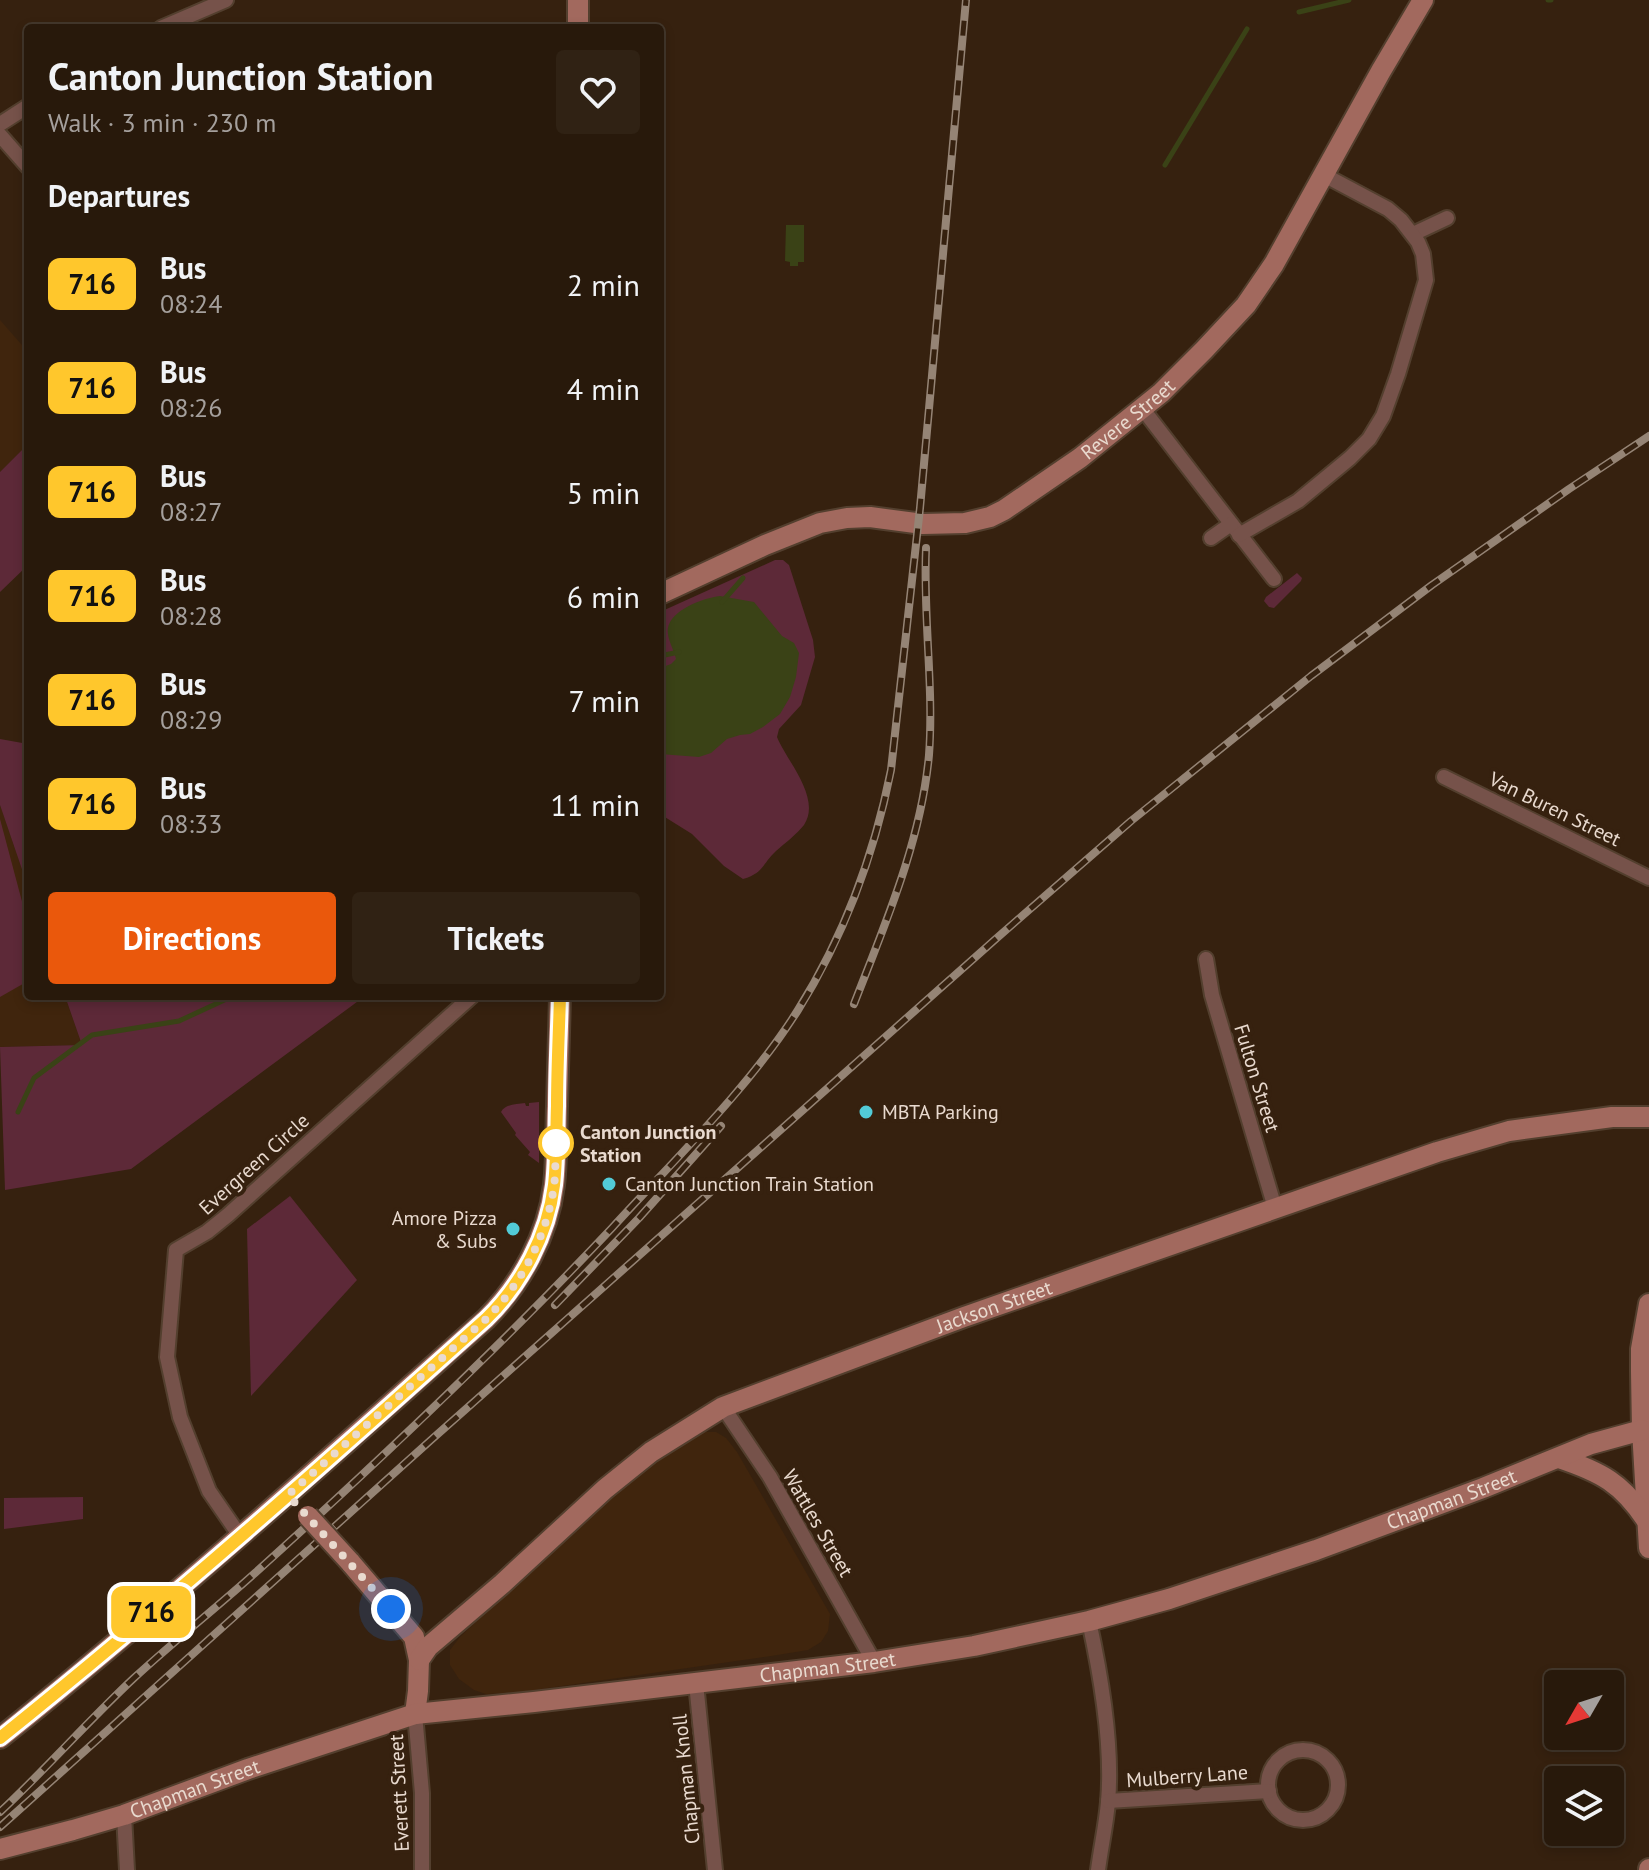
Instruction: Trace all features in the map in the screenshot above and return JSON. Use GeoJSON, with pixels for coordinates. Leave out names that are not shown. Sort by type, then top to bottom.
{"type":"FeatureCollection","features":[{"type":"Feature","properties":{"kind":"street"},"geometry":{"type":"LineString","coordinates":[[170,24],[226,0]]}},
{"type":"Feature","properties":{"kind":"street"},"geometry":{"type":"LineString","coordinates":[[578,0],[578,24]]}},
{"type":"Feature","properties":{"kind":"street","name":"Revere Street"},"geometry":{"type":"LineString","coordinates":[[664,592],[820,523],[870,517],[950,524],[990,517],[1080,458],[1161,393],[1246,305],[1274,264],[1423,0]]}},
{"type":"Feature","properties":{"kind":"street"},"geometry":{"type":"LineString","coordinates":[[0,124],[24,109]]}},
{"type":"Feature","properties":{"kind":"street"},"geometry":{"type":"LineString","coordinates":[[0,135],[24,162]]}},
{"type":"Feature","properties":{"kind":"street"},"geometry":{"type":"LineString","coordinates":[[1211,538],[1298,501],[1350,458],[1369,439],[1383,416],[1398,374],[1426,280],[1423,254],[1413,234],[1388,209],[1324,175]]}},
{"type":"Feature","properties":{"kind":"street"},"geometry":{"type":"LineString","coordinates":[[1413,234],[1447,218]]}},
{"type":"Feature","properties":{"kind":"street"},"geometry":{"type":"LineString","coordinates":[[1142,408],[1274,579]]}},
{"type":"Feature","properties":{"kind":"street","name":"Van Buren Street"},"geometry":{"type":"LineString","coordinates":[[1444,777],[1649,878]]}},
{"type":"Feature","properties":{"kind":"street","name":"Fulton Street"},"geometry":{"type":"LineString","coordinates":[[1206,959],[1212,995],[1275,1208]]}},
{"type":"Feature","properties":{"kind":"street","name":"Evergreen Circle"},"geometry":{"type":"LineString","coordinates":[[240,1536],[209,1491],[180,1417],[167,1357],[176,1250],[228,1215],[468,1000]]}},
{"type":"Feature","properties":{"kind":"street"},"geometry":{"type":"LineString","coordinates":[[0,1738],[288,1495],[504,1301],[531,1256],[546,1219],[554,1185],[560,1000]]}},
{"type":"Feature","properties":{"kind":"street","name":"Jackson Street"},"geometry":{"type":"LineString","coordinates":[[419,1660],[428,1647],[605,1489],[651,1452],[723,1407],[964,1317],[1437,1152],[1509,1131],[1612,1117],[1649,1117]]}},
{"type":"Feature","properties":{"kind":"street"},"geometry":{"type":"LineString","coordinates":[[1649,1304],[1641,1349],[1649,1548]]}},
{"type":"Feature","properties":{"kind":"street","name":"Wattles Street"},"geometry":{"type":"LineString","coordinates":[[723,1407],[770,1477],[874,1662]]}},
{"type":"Feature","properties":{"kind":"street","name":"Chapman Street"},"geometry":{"type":"LineString","coordinates":[[0,1849],[162,1803],[248,1769],[415,1714],[874,1662],[974,1646],[1089,1621],[1169,1599],[1316,1550],[1591,1444],[1642,1430]]}},
{"type":"Feature","properties":{"kind":"street"},"geometry":{"type":"LineString","coordinates":[[1559,1458],[1609,1479],[1636,1504],[1647,1522]]}},
{"type":"Feature","properties":{"kind":"street"},"geometry":{"type":"LineString","coordinates":[[288,1495],[414,1637],[419,1660],[415,1714]]}},
{"type":"Feature","properties":{"kind":"street"},"geometry":{"type":"LineString","coordinates":[[1089,1621],[1098,1663],[1109,1750],[1108,1801],[1098,1870]]}},
{"type":"Feature","properties":{"kind":"street","name":"Chapman Knoll"},"geometry":{"type":"LineString","coordinates":[[696,1683],[715,1870]]}},
{"type":"Feature","properties":{"kind":"street","name":"Everett Street"},"geometry":{"type":"LineString","coordinates":[[415,1714],[422,1793],[422,1870]]}},
{"type":"Feature","properties":{"kind":"street","name":"Mulberry Lane"},"geometry":{"type":"LineString","coordinates":[[1311,1751],[1321,1755],[1336,1772],[1338,1783],[1334,1802],[1317,1818],[1294,1819],[1285,1815],[1272,1800],[1269,1791],[1273,1769],[1279,1760],[1289,1754],[1311,1751]]}},
{"type":"Feature","properties":{"kind":"street","name":"Mulberry Lane"},"geometry":{"type":"LineString","coordinates":[[1108,1801],[1269,1791]]}},
{"type":"Feature","properties":{"kind":"street"},"geometry":{"type":"LineString","coordinates":[[124,1815],[127,1870]]}},
{"type":"Feature","properties":{"kind":"shaded area"},"geometry":{"type":"Polygon","coordinates":[[[786,225],[804,225],[804,262],[798,262],[798,266],[790,266],[790,262],[785,261],[786,225]]]}},
{"type":"Feature","properties":{"kind":"shaded area"},"geometry":{"type":"Polygon","coordinates":[[[0,320],[24,347],[24,448],[0,472],[0,320]]]}},
{"type":"Feature","properties":{"kind":"shaded area"},"geometry":{"type":"Polygon","coordinates":[[[24,448],[24,569],[0,592],[0,472],[24,448]]]}},
{"type":"Feature","properties":{"kind":"shaded area"},"geometry":{"type":"Polygon","coordinates":[[[775,560],[783,560],[789,565],[813,640],[815,657],[801,705],[779,729],[777,737],[806,791],[808,814],[804,825],[750,877],[743,879],[724,866],[692,834],[664,816],[664,610],[775,560]]]}},
{"type":"Feature","properties":{"kind":"shaded area"},"geometry":{"type":"Polygon","coordinates":[[[1297,573],[1301,581],[1274,608],[1269,607],[1264,601],[1266,597],[1297,573]]]}},
{"type":"Feature","properties":{"kind":"shaded area"},"geometry":{"type":"Polygon","coordinates":[[[720,596],[754,602],[782,636],[794,643],[799,653],[796,677],[790,697],[780,714],[763,727],[750,734],[727,739],[711,753],[699,757],[664,754],[664,667],[676,659],[668,628],[681,610],[720,596]]]}},
{"type":"Feature","properties":{"kind":"shaded area"},"geometry":{"type":"Polygon","coordinates":[[[0,739],[24,743],[24,875],[0,805],[0,739]]]}},
{"type":"Feature","properties":{"kind":"shaded area"},"geometry":{"type":"Polygon","coordinates":[[[0,805],[24,875],[24,1000],[66,1000],[82,1045],[0,1047],[0,805]]]}},
{"type":"Feature","properties":{"kind":"shaded area"},"geometry":{"type":"Polygon","coordinates":[[[0,819],[24,909],[24,983],[0,997],[0,819]]]}},
{"type":"Feature","properties":{"kind":"shaded area"},"geometry":{"type":"Polygon","coordinates":[[[66,1000],[360,1000],[131,1169],[5,1190],[0,1047],[82,1045],[66,1000]]]}},
{"type":"Feature","properties":{"kind":"shaded area"},"geometry":{"type":"Polygon","coordinates":[[[539,1102],[539,1163],[528,1155],[530,1152],[501,1112],[512,1105],[525,1103],[529,1106],[529,1103],[539,1102]]]}},
{"type":"Feature","properties":{"kind":"shaded area"},"geometry":{"type":"Polygon","coordinates":[[[290,1196],[357,1280],[251,1396],[247,1229],[290,1196]]]}},
{"type":"Feature","properties":{"kind":"shaded area"},"geometry":{"type":"Polygon","coordinates":[[[704,1432],[716,1432],[726,1438],[737,1452],[830,1614],[828,1631],[821,1642],[808,1650],[520,1692],[486,1694],[459,1679],[450,1665],[450,1650],[460,1637],[594,1510],[650,1463],[704,1432]]]}},
{"type":"Feature","properties":{"kind":"shaded area"},"geometry":{"type":"Polygon","coordinates":[[[83,1497],[83,1519],[4,1529],[4,1498],[83,1497]]]}},
{"type":"Feature","properties":{"kind":"waterway"},"geometry":{"type":"LineString","coordinates":[[1299,12],[1349,0]]}},
{"type":"Feature","properties":{"kind":"waterway"},"geometry":{"type":"LineString","coordinates":[[1165,165],[1247,29]]}},
{"type":"Feature","properties":{"kind":"waterway"},"geometry":{"type":"LineString","coordinates":[[722,602],[743,578]]}},
{"type":"Feature","properties":{"kind":"waterway"},"geometry":{"type":"LineString","coordinates":[[664,655],[679,652]]}},
{"type":"Feature","properties":{"kind":"waterway"},"geometry":{"type":"LineString","coordinates":[[18,1112],[34,1078],[92,1035],[179,1021],[224,1000]]}},
{"type":"Feature","properties":{"kind":"railway"},"geometry":{"type":"LineString","coordinates":[[0,1812],[134,1678],[347,1489],[569,1273],[734,1095],[778,1039],[815,982],[843,924],[866,864],[891,770],[920,508],[966,0]]}},
{"type":"Feature","properties":{"kind":"railway"},"geometry":{"type":"LineString","coordinates":[[0,1827],[431,1440],[1131,821],[1311,676],[1432,585],[1649,436]]}},
{"type":"Feature","properties":{"kind":"railway"},"geometry":{"type":"LineString","coordinates":[[854,1004],[900,882],[925,787],[930,729],[926,548]]}},
{"type":"Feature","properties":{"kind":"railway"},"geometry":{"type":"LineString","coordinates":[[555,1305],[639,1218],[721,1126]]}},
{"type":"Feature","properties":{"kind":"bus line","name":"716"},"geometry":{"type":"LineString","coordinates":[[0,1738],[269,1511],[504,1301],[531,1256],[550,1207],[554,1185],[560,1000]]}},
{"type":"Feature","properties":{"kind":"place","name":"MBTA Parking"},"geometry":{"type":"Point","coordinates":[866,1112]}},
{"type":"Feature","properties":{"kind":"place","name":"Canton Junction Station"},"geometry":{"type":"Point","coordinates":[556,1143]}},
{"type":"Feature","properties":{"kind":"place","name":"Canton Junction Train Station"},"geometry":{"type":"Point","coordinates":[609,1184]}},
{"type":"Feature","properties":{"kind":"place","name":"Amore Pizza & Subs"},"geometry":{"type":"Point","coordinates":[513,1229]}},
{"type":"Feature","properties":{"kind":"route"},"geometry":{"type":"LineString","coordinates":[[391,1609],[288,1495],[504,1301],[531,1256],[550,1207],[556,1143]]}}]}
